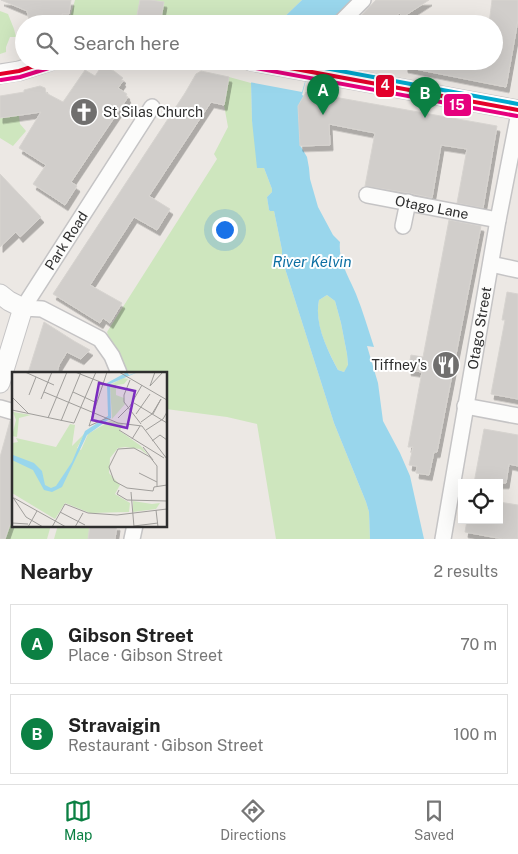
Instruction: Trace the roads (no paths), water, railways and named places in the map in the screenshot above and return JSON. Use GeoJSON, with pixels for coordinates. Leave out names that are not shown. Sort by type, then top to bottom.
{"type":"FeatureCollection","features":[{"type":"Feature","properties":{"kind":"street"},"geometry":{"type":"LineString","coordinates":[[349,15],[363,0]]}},
{"type":"Feature","properties":{"kind":"street"},"geometry":{"type":"LineString","coordinates":[[0,74],[22,70]]}},
{"type":"Feature","properties":{"kind":"street"},"geometry":{"type":"LineString","coordinates":[[319,70],[518,110]]}},
{"type":"Feature","properties":{"kind":"street","name":"Park Road"},"geometry":{"type":"LineString","coordinates":[[0,383],[23,308],[152,107]]}},
{"type":"Feature","properties":{"kind":"street","name":"Otago Street"},"geometry":{"type":"LineString","coordinates":[[443,539],[498,220],[518,118]]}},
{"type":"Feature","properties":{"kind":"street","name":"Otago Lane"},"geometry":{"type":"LineString","coordinates":[[367,195],[498,220]]}},
{"type":"Feature","properties":{"kind":"street"},"geometry":{"type":"LineString","coordinates":[[403,226],[408,202]]}},
{"type":"Feature","properties":{"kind":"street"},"geometry":{"type":"LineString","coordinates":[[491,264],[518,270]]}},
{"type":"Feature","properties":{"kind":"street"},"geometry":{"type":"LineString","coordinates":[[0,294],[23,308],[42,309],[100,339],[112,356],[119,372]]}},
{"type":"Feature","properties":{"kind":"street"},"geometry":{"type":"LineString","coordinates":[[465,406],[518,416]]}},
{"type":"Feature","properties":{"kind":"street"},"geometry":{"type":"LineString","coordinates":[[132,539],[135,526]]}},
{"type":"Feature","properties":{"kind":"water"},"geometry":{"type":"Polygon","coordinates":[[[302,0],[354,0],[341,15],[286,15],[302,0]]]}},
{"type":"Feature","properties":{"kind":"water","name":"River Kelvin"},"geometry":{"type":"Polygon","coordinates":[[[255,70],[309,70],[302,95],[304,96],[300,145],[307,157],[310,179],[318,207],[333,235],[340,242],[342,262],[359,300],[374,347],[367,346],[378,383],[383,421],[410,476],[424,539],[370,539],[369,512],[366,502],[334,423],[282,259],[274,211],[269,210],[267,197],[272,192],[272,189],[264,168],[257,168],[252,121],[251,83],[255,70]],[[327,295],[319,300],[318,318],[322,336],[338,370],[344,372],[348,365],[341,323],[335,301],[327,295]]]}},
{"type":"Feature","properties":{"kind":"place","name":"St Silas Church"},"geometry":{"type":"Point","coordinates":[84,112]}},
{"type":"Feature","properties":{"kind":"place","name":"Gibson Street"},"geometry":{"type":"Point","coordinates":[323,115]}},
{"type":"Feature","properties":{"kind":"place","name":"Stravaigin"},"geometry":{"type":"Point","coordinates":[425,118]}},
{"type":"Feature","properties":{"kind":"place","name":"Tiffney's"},"geometry":{"type":"Point","coordinates":[446,365]}}]}
